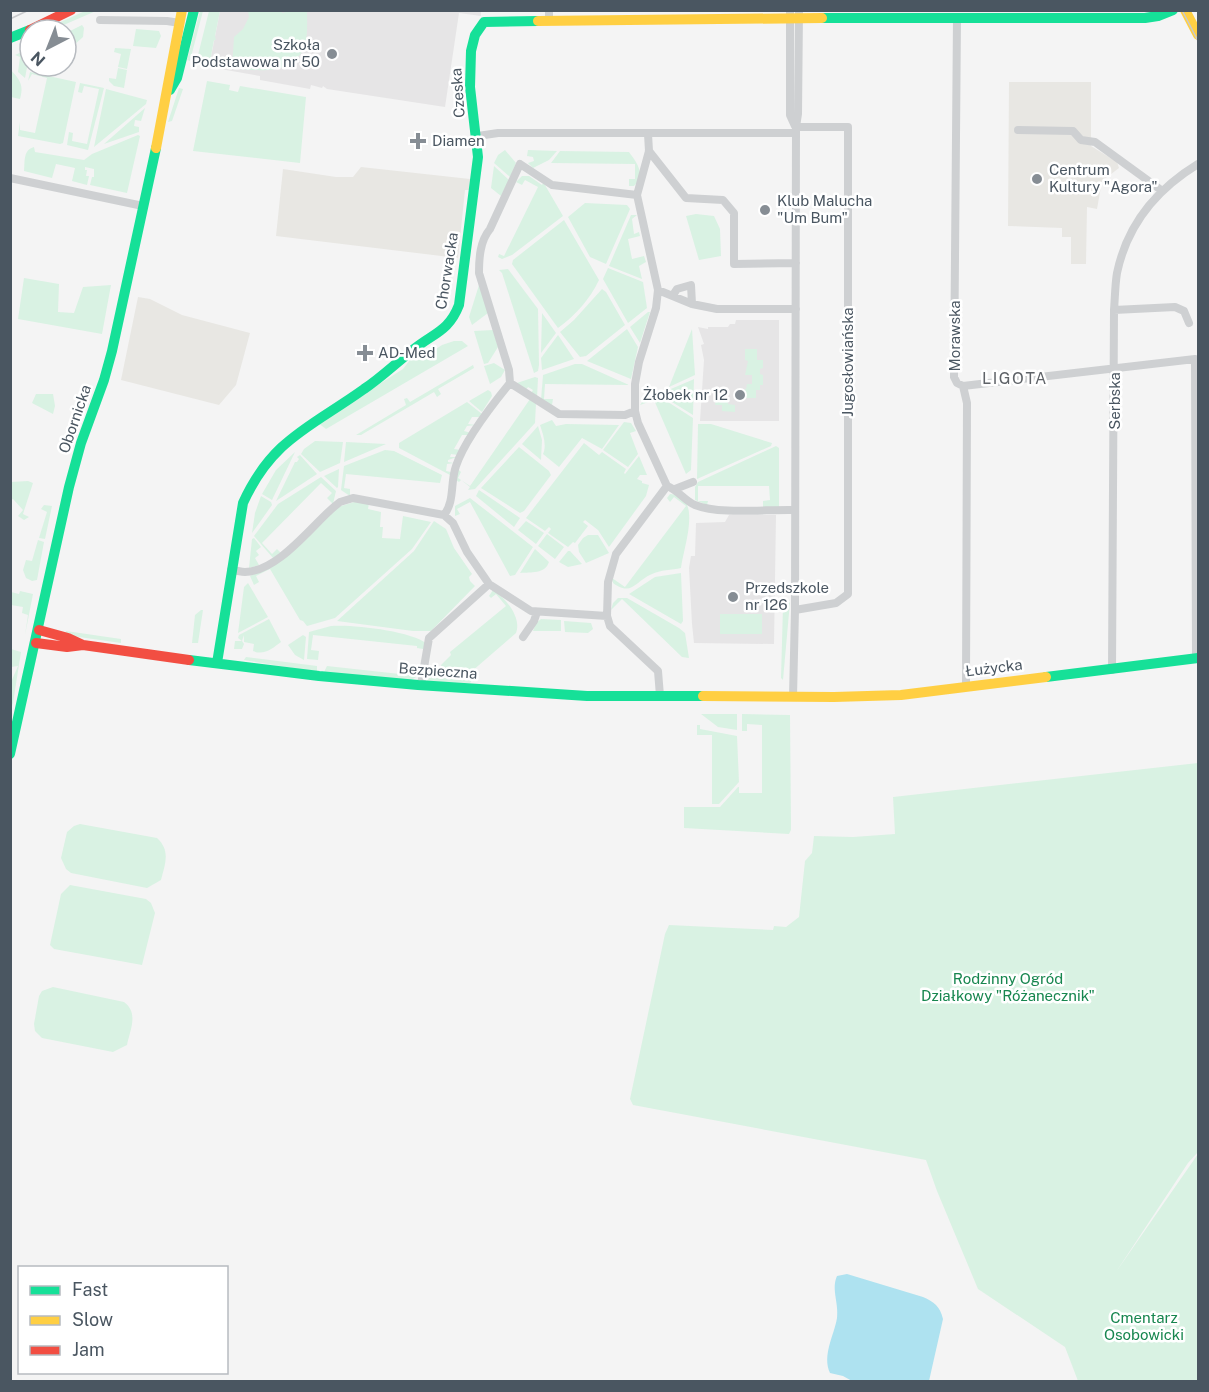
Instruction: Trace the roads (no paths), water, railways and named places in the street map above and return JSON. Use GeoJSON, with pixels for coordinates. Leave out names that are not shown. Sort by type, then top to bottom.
{"type":"FeatureCollection","features":[{"type":"Feature","properties":{"kind":"street"},"geometry":{"type":"LineString","coordinates":[[55,18],[71,10]]}},
{"type":"Feature","properties":{"kind":"street","name":"Obornicka"},"geometry":{"type":"LineString","coordinates":[[10,754],[14,721],[36,644],[67,495],[81,443],[108,367],[167,94],[182,10]]}},
{"type":"Feature","properties":{"kind":"street","name":"Obornicka"},"geometry":{"type":"LineString","coordinates":[[167,94],[177,78],[194,10]]}},
{"type":"Feature","properties":{"kind":"street","name":"Czeska"},"geometry":{"type":"LineString","coordinates":[[478,136],[472,111],[469,70],[477,32],[488,20],[549,15],[794,14],[957,18],[1146,18],[1156,13],[1173,10]]}},
{"type":"Feature","properties":{"kind":"street"},"geometry":{"type":"LineString","coordinates":[[1185,10],[1198,35]]}},
{"type":"Feature","properties":{"kind":"street"},"geometry":{"type":"LineString","coordinates":[[793,697],[796,130],[790,115],[794,71],[794,14]]}},
{"type":"Feature","properties":{"kind":"street","name":"Morawska"},"geometry":{"type":"LineString","coordinates":[[957,18],[954,377],[957,383],[963,386],[967,411],[966,687]]}},
{"type":"Feature","properties":{"kind":"street"},"geometry":{"type":"LineString","coordinates":[[100,20],[180,23]]}},
{"type":"Feature","properties":{"kind":"street","name":"Jugosłowiańska"},"geometry":{"type":"LineString","coordinates":[[795,610],[836,603],[848,594],[848,127],[796,130]]}},
{"type":"Feature","properties":{"kind":"street"},"geometry":{"type":"LineString","coordinates":[[478,136],[796,130]]}},
{"type":"Feature","properties":{"kind":"street"},"geometry":{"type":"LineString","coordinates":[[1018,130],[1073,131],[1081,140],[1095,142],[1161,190]]}},
{"type":"Feature","properties":{"kind":"street"},"geometry":{"type":"LineString","coordinates":[[648,134],[649,151],[637,195],[658,290],[656,308],[639,362],[635,384],[635,411],[671,488],[694,504],[711,508],[795,510]]}},
{"type":"Feature","properties":{"kind":"street","name":"Chorwacka"},"geometry":{"type":"LineString","coordinates":[[217,663],[243,503],[252,480],[263,464],[292,437],[395,367],[454,320],[459,305],[472,208],[478,136]]}},
{"type":"Feature","properties":{"kind":"street"},"geometry":{"type":"LineString","coordinates":[[649,151],[686,198],[723,200],[734,213],[734,264],[796,263]]}},
{"type":"Feature","properties":{"kind":"street"},"geometry":{"type":"LineString","coordinates":[[444,515],[450,506],[452,480],[459,459],[492,406],[510,383],[509,370],[478,273],[484,236],[490,229],[520,164],[552,185],[637,195]]}},
{"type":"Feature","properties":{"kind":"street","name":"Serbska"},"geometry":{"type":"LineString","coordinates":[[1112,670],[1114,310],[1117,275],[1128,239],[1141,215],[1161,190],[1198,164]]}},
{"type":"Feature","properties":{"kind":"street"},"geometry":{"type":"LineString","coordinates":[[10,178],[143,206]]}},
{"type":"Feature","properties":{"kind":"street"},"geometry":{"type":"LineString","coordinates":[[673,296],[677,289],[691,285],[692,304]]}},
{"type":"Feature","properties":{"kind":"street"},"geometry":{"type":"LineString","coordinates":[[658,290],[692,304],[717,309],[796,309]]}},
{"type":"Feature","properties":{"kind":"street"},"geometry":{"type":"LineString","coordinates":[[1114,310],[1175,307],[1184,311],[1189,323]]}},
{"type":"Feature","properties":{"kind":"street"},"geometry":{"type":"LineString","coordinates":[[963,386],[1195,359],[1197,658]]}},
{"type":"Feature","properties":{"kind":"street"},"geometry":{"type":"LineString","coordinates":[[510,383],[559,414],[625,415],[635,411]]}},
{"type":"Feature","properties":{"kind":"street"},"geometry":{"type":"LineString","coordinates":[[660,696],[658,671],[610,626],[607,616],[608,582],[616,554],[671,488],[693,482]]}},
{"type":"Feature","properties":{"kind":"street"},"geometry":{"type":"LineString","coordinates":[[231,570],[246,572],[269,564],[286,553],[340,502],[353,498],[444,515],[453,523],[467,552],[489,584],[526,609],[537,612],[607,616]]}},
{"type":"Feature","properties":{"kind":"street"},"geometry":{"type":"LineString","coordinates":[[422,685],[429,638],[489,584]]}},
{"type":"Feature","properties":{"kind":"street"},"geometry":{"type":"LineString","coordinates":[[523,637],[537,612]]}},
{"type":"Feature","properties":{"kind":"street","name":"Bezpieczna"},"geometry":{"type":"LineString","coordinates":[[39,630],[83,645]]}},
{"type":"Feature","properties":{"kind":"street","name":"Bezpieczna"},"geometry":{"type":"LineString","coordinates":[[36,644],[67,647],[83,645],[319,676],[422,685],[587,696],[793,697]]}},
{"type":"Feature","properties":{"kind":"street","name":"Łużycka"},"geometry":{"type":"LineString","coordinates":[[793,697],[901,695],[1197,658]]}},
{"type":"Feature","properties":{"kind":"water"},"geometry":{"type":"Polygon","coordinates":[[[847,1274],[923,1297],[938,1308],[943,1319],[929,1381],[852,1381],[830,1373],[827,1359],[837,1318],[835,1281],[837,1276],[847,1274]]]}},
{"type":"Feature","properties":{"kind":"tram line"},"geometry":{"type":"LineString","coordinates":[[10,19],[29,10]]}},
{"type":"Feature","properties":{"kind":"tram line"},"geometry":{"type":"LineString","coordinates":[[1182,10],[1198,41]]}},
{"type":"Feature","properties":{"kind":"place","name":"Szkoła Podstawowa nr 50"},"geometry":{"type":"Point","coordinates":[332,54]}},
{"type":"Feature","properties":{"kind":"place","name":"Diamen"},"geometry":{"type":"Point","coordinates":[418,141]}},
{"type":"Feature","properties":{"kind":"place","name":"Centrum Kultury \"Agora\""},"geometry":{"type":"Point","coordinates":[1037,179]}},
{"type":"Feature","properties":{"kind":"place","name":"Klub Malucha \"Um Bum\""},"geometry":{"type":"Point","coordinates":[765,210]}},
{"type":"Feature","properties":{"kind":"place","name":"AD-Med"},"geometry":{"type":"Point","coordinates":[365,353]}},
{"type":"Feature","properties":{"kind":"place","name":"Żłobek nr 12"},"geometry":{"type":"Point","coordinates":[740,395]}},
{"type":"Feature","properties":{"kind":"place","name":"Przedszkole nr 126"},"geometry":{"type":"Point","coordinates":[733,597]}},
{"type":"Feature","properties":{"kind":"district","name":"LIGOTA"},"geometry":{"type":"Point","coordinates":[1015,378]}},
{"type":"Feature","properties":{"kind":"park label","name":"Rodzinny Ogród Działkowy \"Różanecznik\""},"geometry":{"type":"Point","coordinates":[1008,988]}},
{"type":"Feature","properties":{"kind":"park label","name":"Cmentarz Osobowicki"},"geometry":{"type":"Point","coordinates":[1144,1326]}}]}
